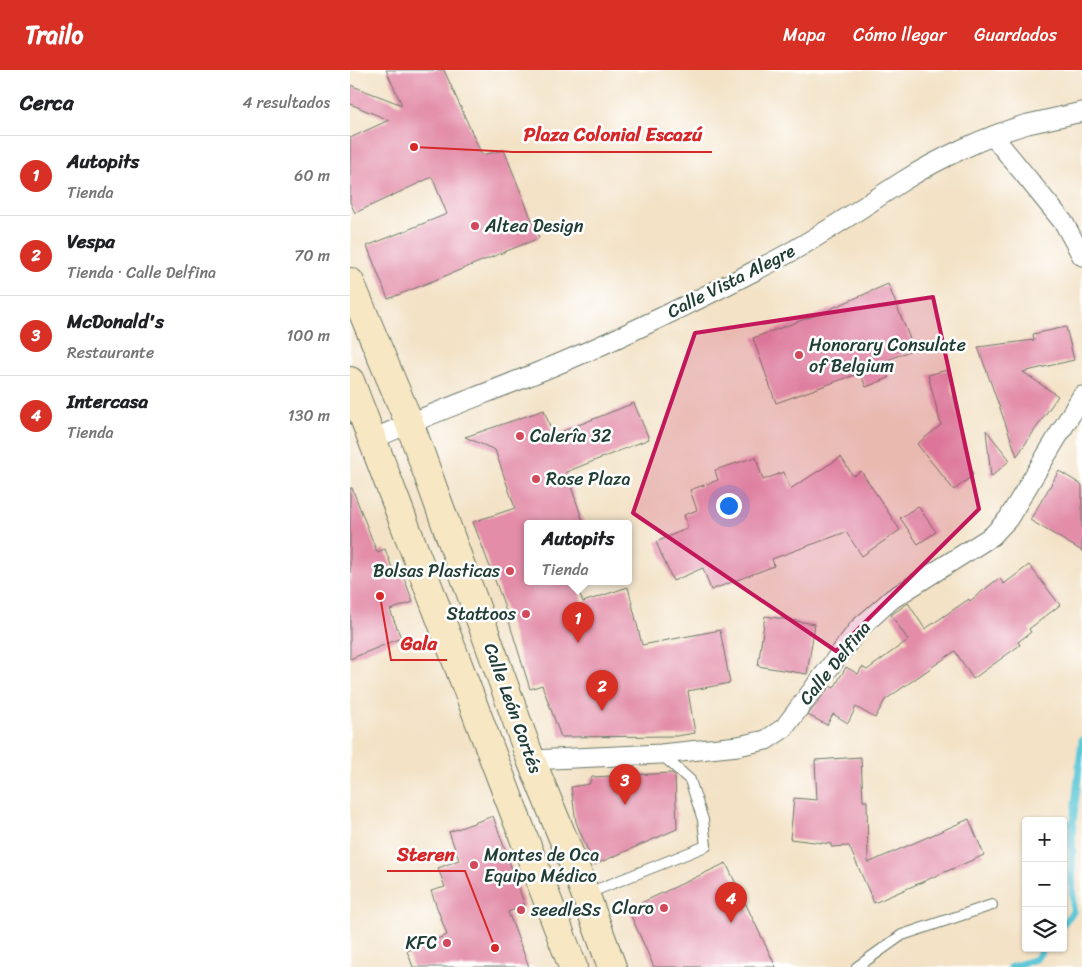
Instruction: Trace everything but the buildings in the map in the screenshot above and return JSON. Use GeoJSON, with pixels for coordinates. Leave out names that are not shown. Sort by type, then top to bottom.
{"type":"FeatureCollection","features":[{"type":"Feature","properties":{"kind":"main road","name":"Calle León Cortés"},"geometry":{"type":"LineString","coordinates":[[350,282],[410,422],[531,760],[612,967]]}},
{"type":"Feature","properties":{"kind":"main road","name":"Calle León Cortés"},"geometry":{"type":"LineString","coordinates":[[350,381],[573,967]]}},
{"type":"Feature","properties":{"kind":"street","name":"Calle Vista Alegre"},"geometry":{"type":"LineString","coordinates":[[373,439],[410,422],[569,359],[660,318],[778,259],[904,181],[948,157],[993,136],[1027,125],[1082,112]]}},
{"type":"Feature","properties":{"kind":"street"},"geometry":{"type":"LineString","coordinates":[[993,136],[1064,223],[1082,256]]}},
{"type":"Feature","properties":{"kind":"street","name":"Calle Delfina"},"geometry":{"type":"LineString","coordinates":[[531,760],[661,754],[738,746],[766,740],[784,728],[859,628],[892,599],[992,536],[1008,519],[1082,396]]}},
{"type":"Feature","properties":{"kind":"lane"},"geometry":{"type":"LineString","coordinates":[[585,894],[706,846],[703,820],[690,780],[661,754]]}},
{"type":"Feature","properties":{"kind":"lane"},"geometry":{"type":"LineString","coordinates":[[857,967],[902,935],[992,905]]}},
{"type":"Feature","properties":{"kind":"highlighted area"},"geometry":{"type":"Polygon","coordinates":[[[933,297],[979,509],[836,651],[633,513],[695,333],[933,297]]]}},
{"type":"Feature","properties":{"kind":"waterway"},"geometry":{"type":"LineString","coordinates":[[1067,919],[1073,912],[1072,833],[1082,740]]}},
{"type":"Feature","properties":{"kind":"waterway"},"geometry":{"type":"LineString","coordinates":[[1011,967],[1036,959],[1041,952]]}},
{"type":"Feature","properties":{"kind":"place","name":"Plaza Colonial Escazú"},"geometry":{"type":"Point","coordinates":[414,147]}},
{"type":"Feature","properties":{"kind":"place","name":"Altea Design"},"geometry":{"type":"Point","coordinates":[475,226]}},
{"type":"Feature","properties":{"kind":"place","name":"Honorary Consulate of Belgium"},"geometry":{"type":"Point","coordinates":[799,355]}},
{"type":"Feature","properties":{"kind":"place","name":"Calerîa 32"},"geometry":{"type":"Point","coordinates":[520,436]}},
{"type":"Feature","properties":{"kind":"place","name":"Rose Plaza"},"geometry":{"type":"Point","coordinates":[536,479]}},
{"type":"Feature","properties":{"kind":"place","name":"Bolsas Plasticas"},"geometry":{"type":"Point","coordinates":[510,571]}},
{"type":"Feature","properties":{"kind":"place","name":"Gala"},"geometry":{"type":"Point","coordinates":[380,596]}},
{"type":"Feature","properties":{"kind":"place","name":"Stattoos"},"geometry":{"type":"Point","coordinates":[526,614]}},
{"type":"Feature","properties":{"kind":"place","name":"Autopits"},"geometry":{"type":"Point","coordinates":[578,643]}},
{"type":"Feature","properties":{"kind":"place","name":"Vespa"},"geometry":{"type":"Point","coordinates":[602,711]}},
{"type":"Feature","properties":{"kind":"place","name":"McDonald's"},"geometry":{"type":"Point","coordinates":[625,805]}},
{"type":"Feature","properties":{"kind":"place","name":"Montes de Oca Equipo Médico"},"geometry":{"type":"Point","coordinates":[474,865]}},
{"type":"Feature","properties":{"kind":"place","name":"Claro"},"geometry":{"type":"Point","coordinates":[664,908]}},
{"type":"Feature","properties":{"kind":"place","name":"seedleSs"},"geometry":{"type":"Point","coordinates":[521,910]}},
{"type":"Feature","properties":{"kind":"place","name":"Intercasa"},"geometry":{"type":"Point","coordinates":[731,923]}},
{"type":"Feature","properties":{"kind":"place","name":"KFC"},"geometry":{"type":"Point","coordinates":[447,943]}},
{"type":"Feature","properties":{"kind":"place","name":"Steren"},"geometry":{"type":"Point","coordinates":[495,948]}}]}
